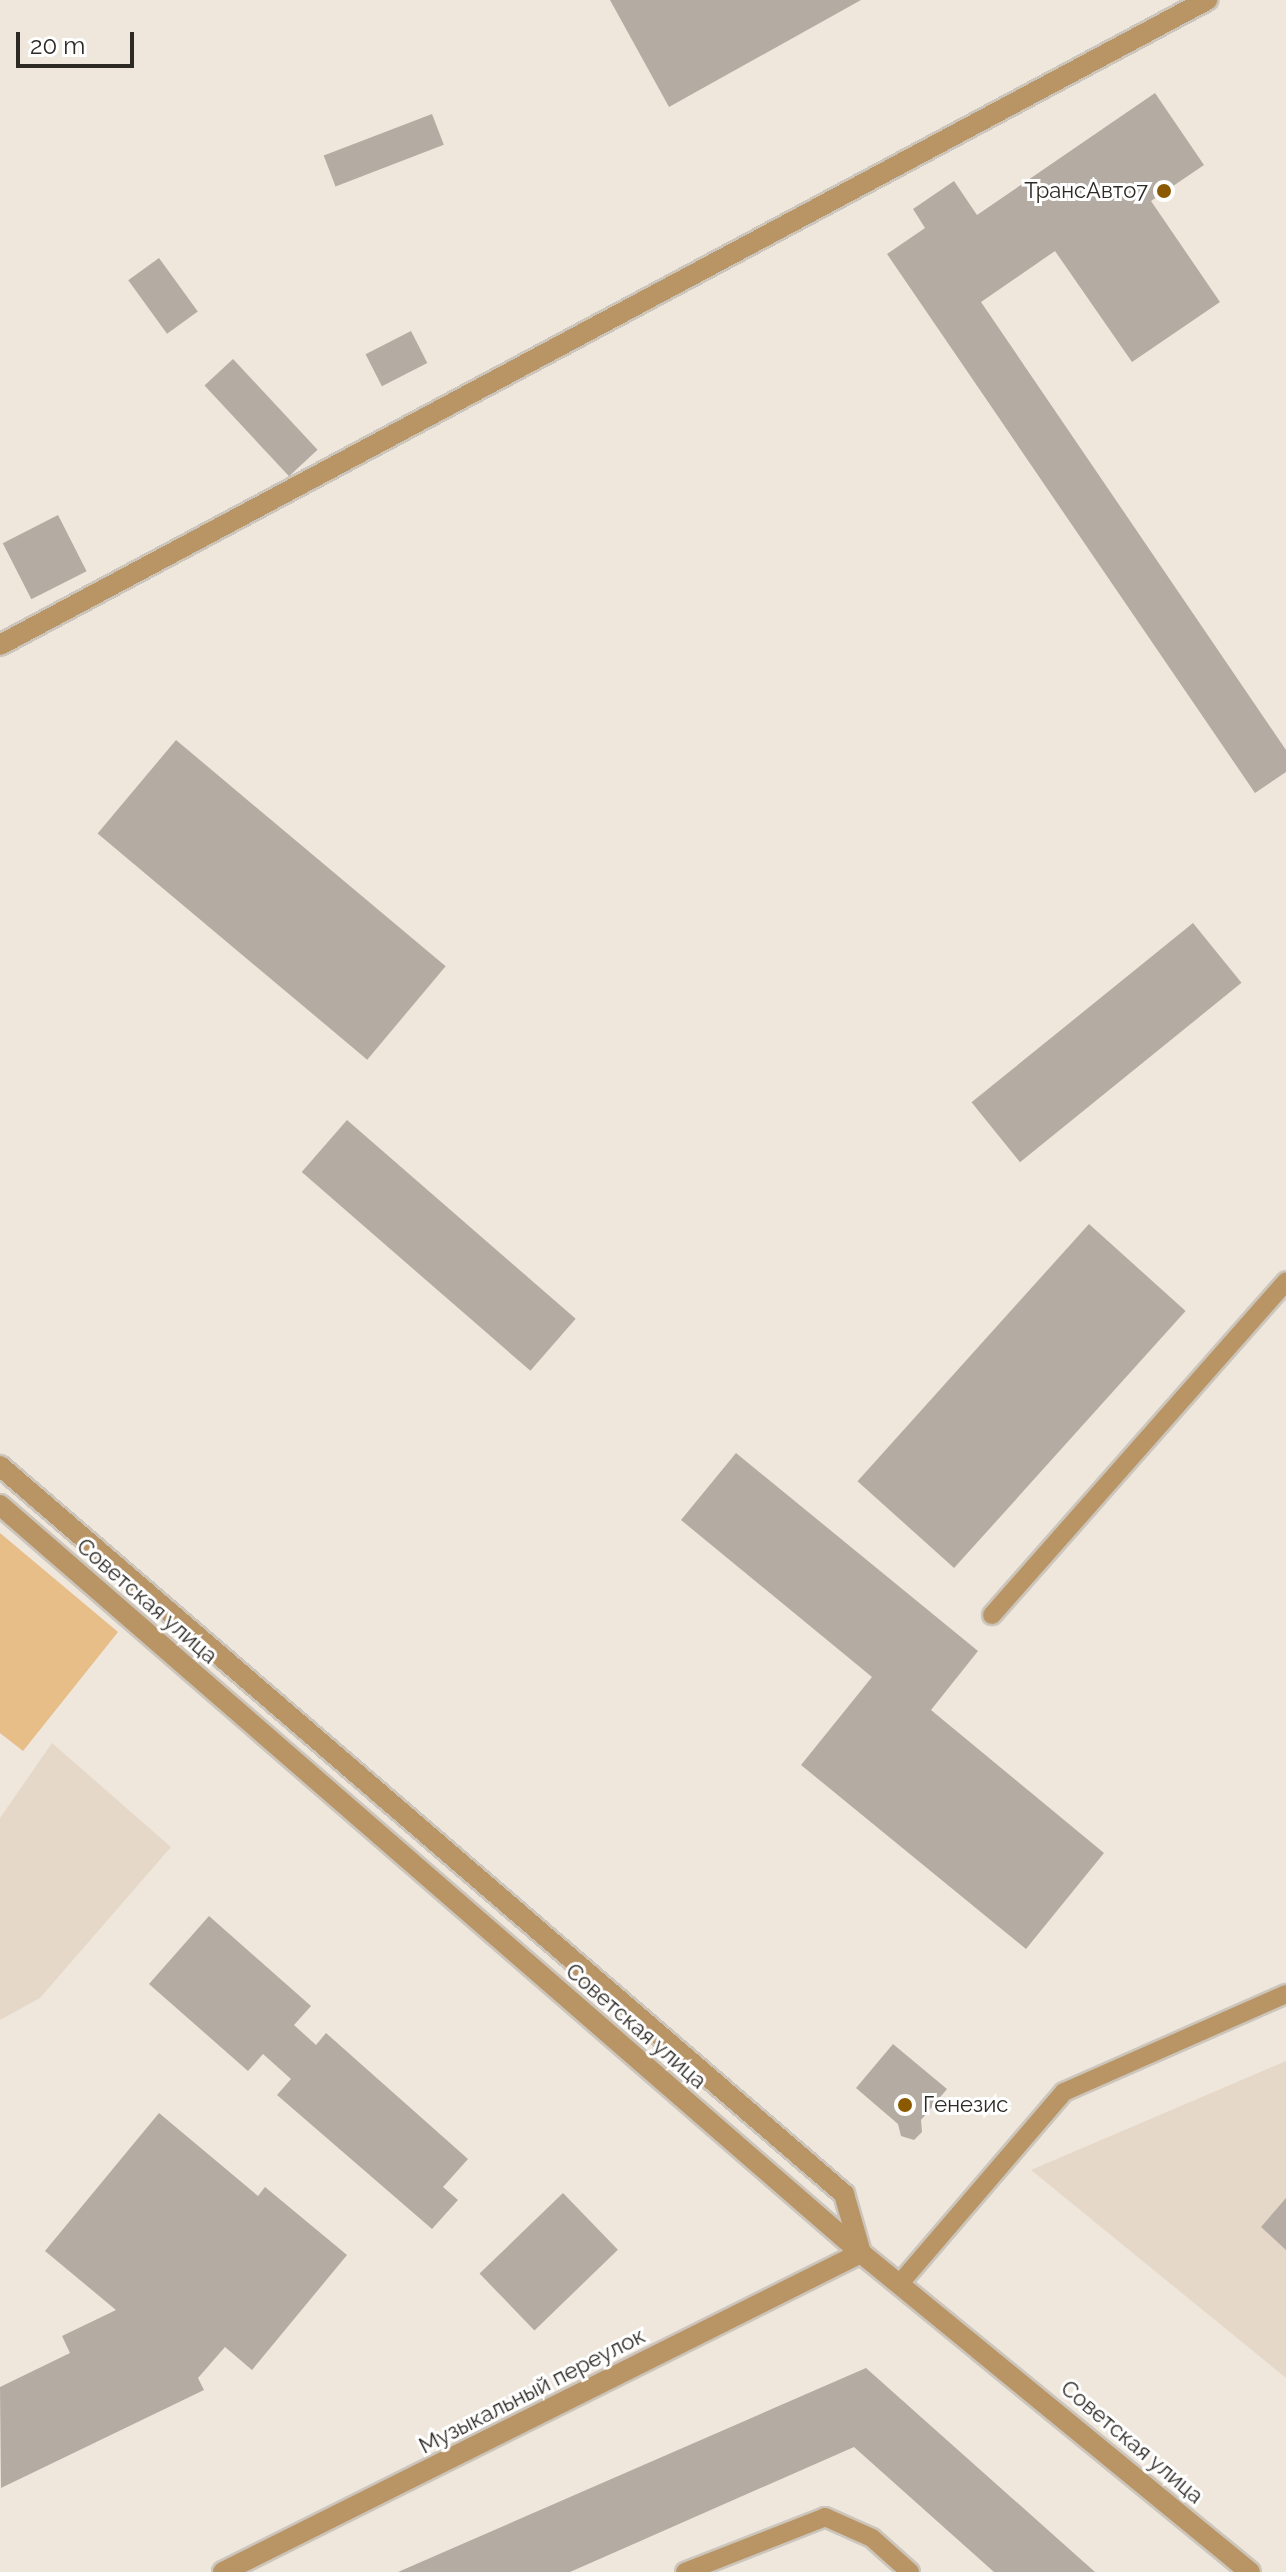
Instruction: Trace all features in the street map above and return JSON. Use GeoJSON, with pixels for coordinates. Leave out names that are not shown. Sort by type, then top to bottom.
{"type":"FeatureCollection","features":[{"type":"Feature","properties":{"kind":"street"},"geometry":{"type":"LineString","coordinates":[[0,645],[1207,0]]}},
{"type":"Feature","properties":{"kind":"street"},"geometry":{"type":"LineString","coordinates":[[0,1466],[844,2194],[861,2253]]}},
{"type":"Feature","properties":{"kind":"street","name":"Советская улица"},"geometry":{"type":"LineString","coordinates":[[0,1505],[861,2253],[901,2282],[1250,2572]]}},
{"type":"Feature","properties":{"kind":"street","name":"Музыкальный переулок"},"geometry":{"type":"LineString","coordinates":[[233,2570],[861,2253]]}},
{"type":"Feature","properties":{"kind":"lane"},"geometry":{"type":"LineString","coordinates":[[992,1615],[1286,1281]]}},
{"type":"Feature","properties":{"kind":"lane"},"geometry":{"type":"LineString","coordinates":[[901,2282],[1064,2092],[1286,1994]]}},
{"type":"Feature","properties":{"kind":"lane"},"geometry":{"type":"LineString","coordinates":[[685,2572],[825,2517],[872,2538],[910,2572]]}},
{"type":"Feature","properties":{"kind":"shaded area"},"geometry":{"type":"Polygon","coordinates":[[[0,1533],[118,1632],[23,1751],[0,1733],[0,1533]]]}},
{"type":"Feature","properties":{"kind":"shaded area"},"geometry":{"type":"Polygon","coordinates":[[[52,1743],[171,1847],[40,1998],[0,2020],[0,1818],[52,1743]]]}},
{"type":"Feature","properties":{"kind":"shaded area"},"geometry":{"type":"Polygon","coordinates":[[[1286,2061],[1286,2378],[1031,2170],[1286,2061]]]}},
{"type":"Feature","properties":{"kind":"building"},"geometry":{"type":"Polygon","coordinates":[[[610,0],[861,0],[669,107],[610,0]]]}},
{"type":"Feature","properties":{"kind":"building"},"geometry":{"type":"Polygon","coordinates":[[[1155,93],[1204,165],[1151,201],[1220,302],[1132,362],[1055,251],[981,302],[1286,750],[1286,772],[1255,793],[887,254],[925,228],[913,209],[954,181],[977,215],[1155,93]]]}},
{"type":"Feature","properties":{"kind":"building"},"geometry":{"type":"Polygon","coordinates":[[[432,114],[444,145],[336,186],[324,156],[432,114]]]}},
{"type":"Feature","properties":{"kind":"building"},"geometry":{"type":"Polygon","coordinates":[[[159,258],[198,311],[167,334],[128,280],[159,258]]]}},
{"type":"Feature","properties":{"kind":"building"},"geometry":{"type":"Polygon","coordinates":[[[411,331],[427,363],[382,386],[366,354],[411,331]]]}},
{"type":"Feature","properties":{"kind":"building"},"geometry":{"type":"Polygon","coordinates":[[[233,359],[318,450],[289,476],[204,386],[233,359]]]}},
{"type":"Feature","properties":{"kind":"building"},"geometry":{"type":"Polygon","coordinates":[[[58,515],[87,571],[31,599],[3,543],[58,515]]]}},
{"type":"Feature","properties":{"kind":"building"},"geometry":{"type":"Polygon","coordinates":[[[176,740],[446,966],[367,1060],[98,833],[176,740]]]}},
{"type":"Feature","properties":{"kind":"building"},"geometry":{"type":"Polygon","coordinates":[[[1193,923],[1241,983],[1020,1162],[972,1102],[1193,923]]]}},
{"type":"Feature","properties":{"kind":"building"},"geometry":{"type":"Polygon","coordinates":[[[347,1120],[576,1319],[530,1371],[302,1172],[347,1120]]]}},
{"type":"Feature","properties":{"kind":"building"},"geometry":{"type":"Polygon","coordinates":[[[1089,1224],[1186,1311],[954,1568],[857,1481],[1089,1224]]]}},
{"type":"Feature","properties":{"kind":"building"},"geometry":{"type":"Polygon","coordinates":[[[736,1453],[978,1651],[931,1710],[1104,1853],[1026,1949],[801,1765],[872,1677],[681,1520],[736,1453]]]}},
{"type":"Feature","properties":{"kind":"building"},"geometry":{"type":"Polygon","coordinates":[[[209,1916],[311,2006],[294,2025],[316,2045],[326,2033],[468,2159],[443,2187],[458,2200],[432,2229],[277,2095],[291,2079],[263,2054],[248,2071],[149,1984],[209,1916]]]}},
{"type":"Feature","properties":{"kind":"building","name":"Генезис"},"geometry":{"type":"Polygon","coordinates":[[[893,2044],[947,2089],[921,2120],[922,2132],[914,2140],[901,2136],[898,2124],[856,2088],[893,2044]]]}},
{"type":"Feature","properties":{"kind":"building"},"geometry":{"type":"Polygon","coordinates":[[[159,2113],[258,2196],[265,2187],[347,2255],[252,2370],[225,2347],[198,2378],[204,2390],[1,2488],[0,2387],[70,2353],[62,2336],[116,2310],[45,2251],[159,2113]]]}},
{"type":"Feature","properties":{"kind":"building"},"geometry":{"type":"Polygon","coordinates":[[[563,2193],[618,2250],[534,2330],[480,2274],[563,2193]]]}},
{"type":"Feature","properties":{"kind":"building"},"geometry":{"type":"Polygon","coordinates":[[[1286,2198],[1286,2250],[1261,2227],[1286,2198]]]}},
{"type":"Feature","properties":{"kind":"building"},"geometry":{"type":"Polygon","coordinates":[[[866,2368],[1095,2572],[994,2572],[854,2447],[570,2572],[398,2572],[866,2368]]]}},
{"type":"Feature","properties":{"kind":"place","name":"ТрансАвто7"},"geometry":{"type":"Point","coordinates":[1164,191]}},
{"type":"Feature","properties":{"kind":"place","name":"Генезис"},"geometry":{"type":"Point","coordinates":[905,2105]}}]}
